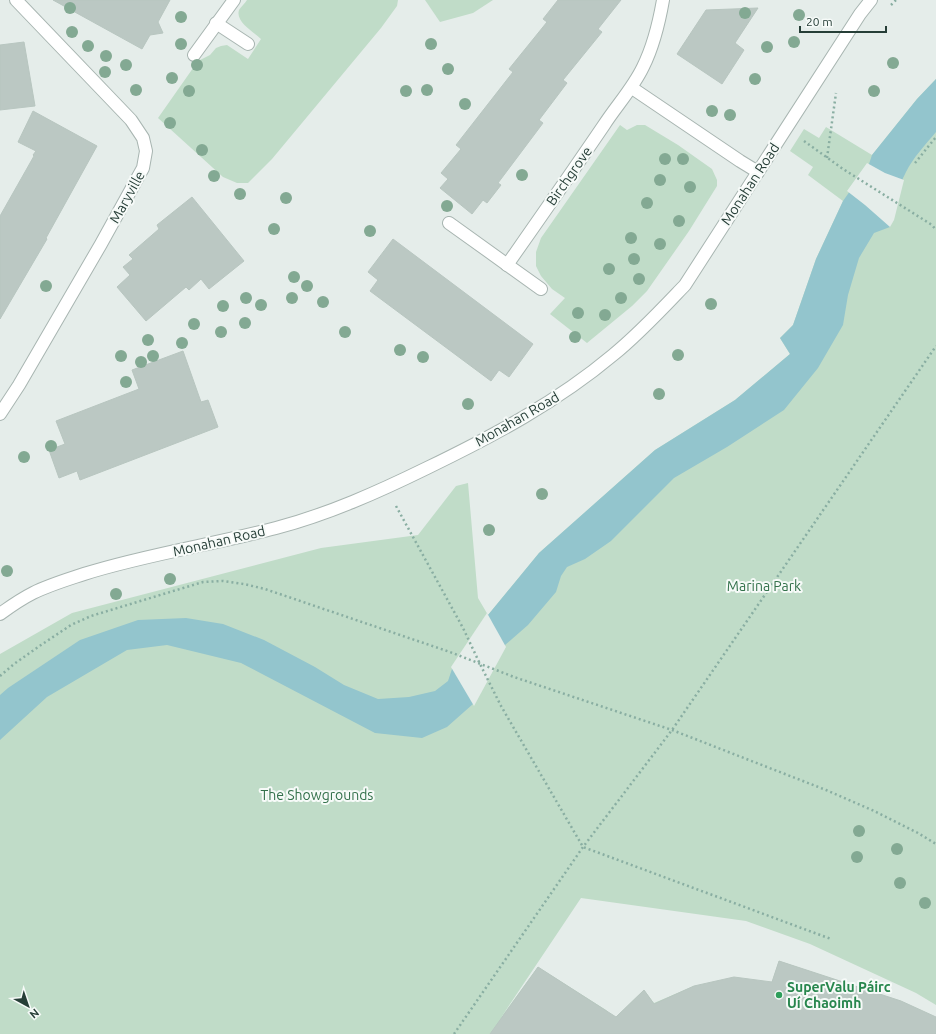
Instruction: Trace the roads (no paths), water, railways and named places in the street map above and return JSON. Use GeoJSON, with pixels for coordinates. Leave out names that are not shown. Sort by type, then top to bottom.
{"type":"FeatureCollection","features":[{"type":"Feature","properties":{"kind":"street","name":"Maryville"},"geometry":{"type":"LineString","coordinates":[[0,414],[19,385],[98,250],[143,168],[146,151],[143,138],[131,120],[16,0]]}},
{"type":"Feature","properties":{"kind":"street"},"geometry":{"type":"LineString","coordinates":[[194,55],[234,0]]}},
{"type":"Feature","properties":{"kind":"street","name":"Birchgrove"},"geometry":{"type":"LineString","coordinates":[[507,265],[610,117],[632,88],[643,67],[656,34],[664,0]]}},
{"type":"Feature","properties":{"kind":"street","name":"Monahan Road"},"geometry":{"type":"LineString","coordinates":[[0,614],[32,594],[62,581],[103,568],[234,538],[299,522],[324,514],[386,488],[469,447],[536,410],[576,383],[614,355],[685,285],[860,14],[871,0]]}},
{"type":"Feature","properties":{"kind":"street"},"geometry":{"type":"LineString","coordinates":[[216,23],[248,44]]}},
{"type":"Feature","properties":{"kind":"street"},"geometry":{"type":"LineString","coordinates":[[632,88],[758,172]]}},
{"type":"Feature","properties":{"kind":"street"},"geometry":{"type":"LineString","coordinates":[[449,223],[541,289]]}},
{"type":"Feature","properties":{"kind":"water"},"geometry":{"type":"Polygon","coordinates":[[[936,79],[936,132],[916,157],[903,178],[896,198],[890,227],[874,233],[859,258],[848,295],[843,325],[818,368],[784,410],[727,447],[674,478],[611,541],[585,559],[567,567],[561,576],[556,592],[528,625],[505,645],[473,704],[447,727],[422,738],[375,733],[241,663],[167,645],[127,650],[47,697],[0,740],[0,695],[8,688],[80,640],[138,620],[186,618],[223,624],[264,640],[315,667],[344,685],[378,699],[409,697],[435,691],[448,681],[452,669],[488,615],[539,553],[655,450],[735,400],[790,354],[780,338],[793,325],[816,259],[843,201],[869,164],[872,155],[917,99],[936,79]]]}},
{"type":"Feature","properties":{"kind":"place","name":"SuperValu Páirc Uí Chaoimh"},"geometry":{"type":"Point","coordinates":[779,995]}},
{"type":"Feature","properties":{"kind":"park label","name":"Marina Park"},"geometry":{"type":"Point","coordinates":[764,586]}},
{"type":"Feature","properties":{"kind":"park label","name":"The Showgrounds"},"geometry":{"type":"Point","coordinates":[317,795]}}]}
